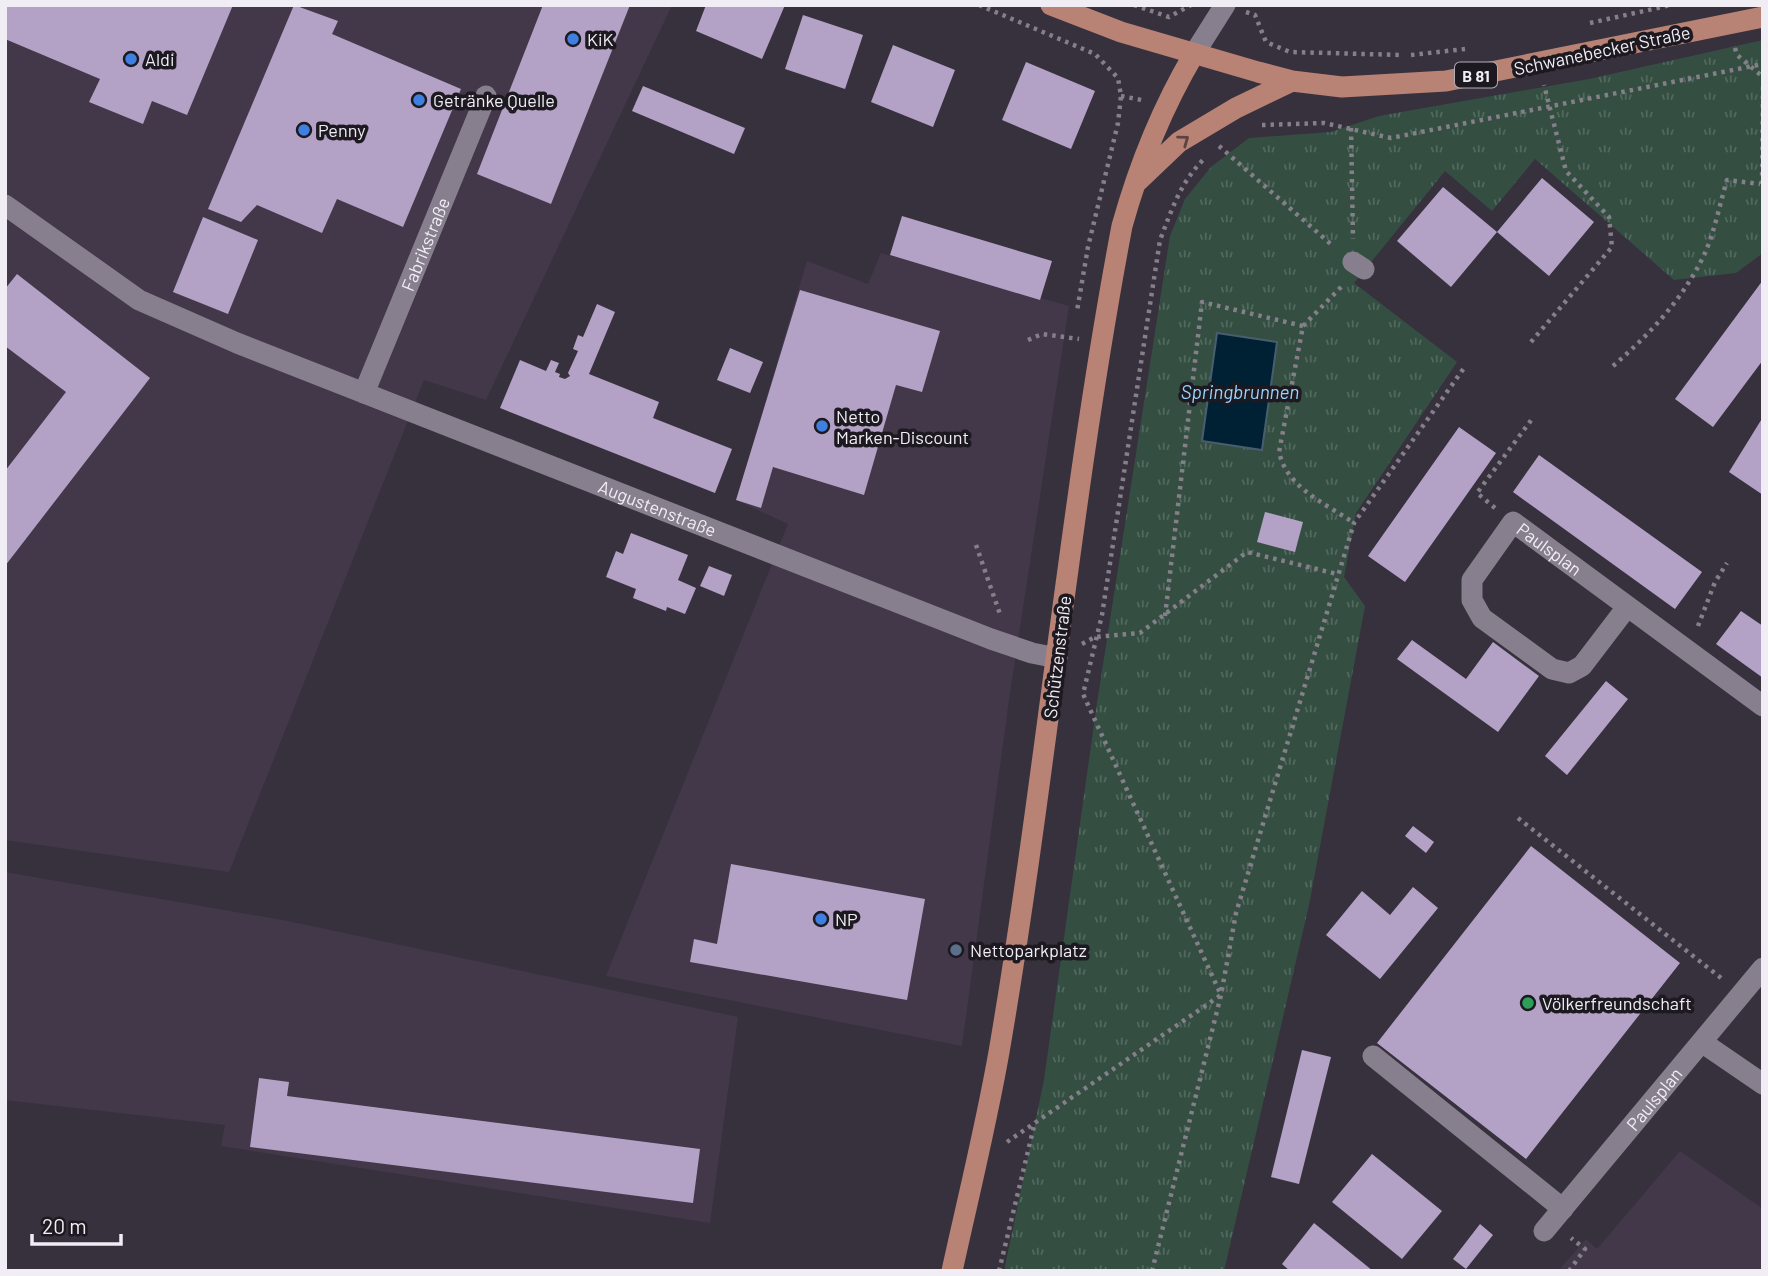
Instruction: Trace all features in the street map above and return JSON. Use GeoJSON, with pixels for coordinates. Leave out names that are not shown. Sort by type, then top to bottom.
{"type":"FeatureCollection","features":[{"type":"Feature","properties":{"kind":"main road","name":"B 81"},"geometry":{"type":"LineString","coordinates":[[1051,5],[1121,32],[1194,54]]}},
{"type":"Feature","properties":{"kind":"main road","name":"Schwanebecker Straße"},"geometry":{"type":"LineString","coordinates":[[1194,54],[1292,81],[1342,87],[1395,86],[1446,81],[1539,64],[1763,17]]}},
{"type":"Feature","properties":{"kind":"main road","name":"Schützenstraße"},"geometry":{"type":"LineString","coordinates":[[952,1271],[1011,980],[1115,267],[1133,186],[1167,101],[1194,54]]}},
{"type":"Feature","properties":{"kind":"main road"},"geometry":{"type":"LineString","coordinates":[[1133,186],[1180,142],[1236,108],[1292,81]]}},
{"type":"Feature","properties":{"kind":"street"},"geometry":{"type":"LineString","coordinates":[[1194,54],[1231,7]]}},
{"type":"Feature","properties":{"kind":"street","name":"Fabrikstraße"},"geometry":{"type":"LineString","coordinates":[[364,393],[486,96]]}},
{"type":"Feature","properties":{"kind":"street","name":"Augustenstraße"},"geometry":{"type":"LineString","coordinates":[[5,205],[139,300],[364,393],[997,641],[1031,653],[1057,657]]}},
{"type":"Feature","properties":{"kind":"street","name":"Paulsplan"},"geometry":{"type":"LineString","coordinates":[[1627,607],[1582,666],[1569,673],[1552,669],[1482,618],[1472,600],[1472,580],[1513,523],[1763,706]]}},
{"type":"Feature","properties":{"kind":"street","name":"Paulsplan"},"geometry":{"type":"LineString","coordinates":[[1553,1220],[1763,968]]}},
{"type":"Feature","properties":{"kind":"street"},"geometry":{"type":"LineString","coordinates":[[1703,1043],[1763,1084]]}},
{"type":"Feature","properties":{"kind":"street"},"geometry":{"type":"LineString","coordinates":[[1373,1056],[1553,1220]]}},
{"type":"Feature","properties":{"kind":"path"},"geometry":{"type":"LineString","coordinates":[[979,5],[1095,54],[1118,78],[1122,96],[1118,123],[1088,247],[1077,312]]}},
{"type":"Feature","properties":{"kind":"path"},"geometry":{"type":"LineString","coordinates":[[1134,5],[1169,17],[1191,5]]}},
{"type":"Feature","properties":{"kind":"path"},"geometry":{"type":"LineString","coordinates":[[1577,26],[1671,5]]}},
{"type":"Feature","properties":{"kind":"path"},"geometry":{"type":"LineString","coordinates":[[1231,7],[1255,15],[1266,42],[1290,52],[1406,55],[1470,48]]}},
{"type":"Feature","properties":{"kind":"path"},"geometry":{"type":"LineString","coordinates":[[1531,342],[1612,247],[1609,217],[1566,171],[1539,64]]}},
{"type":"Feature","properties":{"kind":"path"},"geometry":{"type":"LineString","coordinates":[[1249,125],[1324,123],[1391,138],[1763,64]]}},
{"type":"Feature","properties":{"kind":"path"},"geometry":{"type":"LineString","coordinates":[[1613,366],[1636,346],[1677,302],[1706,252],[1727,180],[1761,184],[1763,87]]}},
{"type":"Feature","properties":{"kind":"path"},"geometry":{"type":"LineString","coordinates":[[1351,128],[1359,266],[1344,287],[1303,326],[1279,452],[1283,467],[1294,482],[1354,523]]}},
{"type":"Feature","properties":{"kind":"path"},"geometry":{"type":"LineString","coordinates":[[1221,995],[1083,694],[1102,615],[1160,240],[1178,192],[1192,171],[1229,139]]}},
{"type":"Feature","properties":{"kind":"path"},"geometry":{"type":"LineString","coordinates":[[1219,146],[1359,266]]}},
{"type":"Feature","properties":{"kind":"path"},"geometry":{"type":"LineString","coordinates":[[1165,616],[1202,302],[1303,326]]}},
{"type":"Feature","properties":{"kind":"path"},"geometry":{"type":"LineString","coordinates":[[1028,340],[1042,334],[1072,338]]}},
{"type":"Feature","properties":{"kind":"path"},"geometry":{"type":"LineString","coordinates":[[1152,1271],[1221,995],[1236,913],[1336,574],[1354,523],[1464,368]]}},
{"type":"Feature","properties":{"kind":"path"},"geometry":{"type":"LineString","coordinates":[[1477,494],[1532,419]]}},
{"type":"Feature","properties":{"kind":"path"},"geometry":{"type":"LineString","coordinates":[[976,545],[1001,615],[997,641]]}},
{"type":"Feature","properties":{"kind":"path"},"geometry":{"type":"LineString","coordinates":[[1057,657],[1095,637],[1140,633],[1247,552],[1336,574]]}},
{"type":"Feature","properties":{"kind":"path"},"geometry":{"type":"LineString","coordinates":[[1684,647],[1696,631],[1715,582],[1727,563]]}},
{"type":"Feature","properties":{"kind":"path"},"geometry":{"type":"LineString","coordinates":[[1518,817],[1741,994]]}},
{"type":"Feature","properties":{"kind":"path"},"geometry":{"type":"LineString","coordinates":[[975,1165],[1221,995]]}},
{"type":"Feature","properties":{"kind":"path"},"geometry":{"type":"LineString","coordinates":[[999,1271],[1036,1121]]}},
{"type":"Feature","properties":{"kind":"path"},"geometry":{"type":"LineString","coordinates":[[1553,1220],[1585,1249],[1569,1271]]}},
{"type":"Feature","properties":{"kind":"shaded area"},"geometry":{"type":"Polygon","coordinates":[[[5,5],[672,5],[486,400],[424,380],[229,872],[5,840],[5,5]]]}},
{"type":"Feature","properties":{"kind":"shaded area"},"geometry":{"type":"Polygon","coordinates":[[[881,253],[1069,306],[1009,700],[962,1046],[606,976],[788,524],[736,500],[807,261],[868,284],[881,253]]]}},
{"type":"Feature","properties":{"kind":"shaded area"},"geometry":{"type":"Polygon","coordinates":[[[5,872],[288,921],[738,1017],[710,1223],[221,1146],[225,1125],[5,1100],[5,872]]]}},
{"type":"Feature","properties":{"kind":"shaded area"},"geometry":{"type":"Polygon","coordinates":[[[1680,1151],[1763,1209],[1763,1271],[1558,1271],[1586,1239],[1597,1249],[1680,1151]]]}},
{"type":"Feature","properties":{"kind":"green space"},"geometry":{"type":"Polygon","coordinates":[[[1763,40],[1763,253],[1736,273],[1674,280],[1535,159],[1492,211],[1445,171],[1354,283],[1457,362],[1356,513],[1344,577],[1365,606],[1309,905],[1224,1271],[1004,1271],[1044,1080],[1097,703],[1170,236],[1185,199],[1211,167],[1249,138],[1331,132],[1379,116],[1589,79],[1763,40]]]}},
{"type":"Feature","properties":{"kind":"water","name":"Springbrunnen"},"geometry":{"type":"Polygon","coordinates":[[[1217,333],[1277,342],[1262,450],[1202,441],[1217,333]]]}},
{"type":"Feature","properties":{"kind":"building","name":"Aldi"},"geometry":{"type":"Polygon","coordinates":[[[5,5],[233,5],[187,115],[152,101],[143,124],[89,102],[100,79],[5,39],[5,5]]]}},
{"type":"Feature","properties":{"kind":"building","name":"Penny"},"geometry":{"type":"Polygon","coordinates":[[[294,5],[338,21],[332,34],[461,89],[403,227],[337,199],[322,233],[257,205],[241,222],[208,209],[294,5]]]}},
{"type":"Feature","properties":{"kind":"building"},"geometry":{"type":"Polygon","coordinates":[[[543,5],[630,5],[551,204],[477,174],[543,5]]]}},
{"type":"Feature","properties":{"kind":"building"},"geometry":{"type":"Polygon","coordinates":[[[706,5],[785,5],[762,59],[696,31],[706,5]]]}},
{"type":"Feature","properties":{"kind":"building"},"geometry":{"type":"Polygon","coordinates":[[[803,15],[863,35],[845,89],[785,69],[803,15]]]}},
{"type":"Feature","properties":{"kind":"building"},"geometry":{"type":"Polygon","coordinates":[[[893,45],[955,70],[933,127],[871,102],[893,45]]]}},
{"type":"Feature","properties":{"kind":"building"},"geometry":{"type":"Polygon","coordinates":[[[1026,62],[1095,91],[1071,149],[1002,120],[1026,62]]]}},
{"type":"Feature","properties":{"kind":"building"},"geometry":{"type":"Polygon","coordinates":[[[643,86],[745,128],[734,154],[632,111],[643,86]]]}},
{"type":"Feature","properties":{"kind":"building"},"geometry":{"type":"Polygon","coordinates":[[[1542,178],[1594,222],[1549,276],[1497,232],[1542,178]]]}},
{"type":"Feature","properties":{"kind":"building"},"geometry":{"type":"Polygon","coordinates":[[[1443,187],[1497,232],[1451,287],[1397,241],[1443,187]]]}},
{"type":"Feature","properties":{"kind":"building"},"geometry":{"type":"Polygon","coordinates":[[[902,216],[1052,261],[1040,300],[890,255],[902,216]]]}},
{"type":"Feature","properties":{"kind":"building"},"geometry":{"type":"Polygon","coordinates":[[[203,217],[258,240],[228,314],[173,292],[203,217]]]}},
{"type":"Feature","properties":{"kind":"building"},"geometry":{"type":"Polygon","coordinates":[[[17,274],[150,378],[5,566],[5,471],[66,392],[5,346],[5,289],[17,274]]]}},
{"type":"Feature","properties":{"kind":"building"},"geometry":{"type":"Polygon","coordinates":[[[1763,280],[1763,360],[1713,427],[1675,399],[1763,280]]]}},
{"type":"Feature","properties":{"kind":"building","name":"Netto Marken-Discount"},"geometry":{"type":"Polygon","coordinates":[[[800,290],[940,331],[922,392],[896,385],[864,495],[773,467],[761,508],[736,500],[800,290]]]}},
{"type":"Feature","properties":{"kind":"building"},"geometry":{"type":"Polygon","coordinates":[[[597,304],[615,312],[589,374],[659,402],[653,418],[732,449],[715,493],[500,408],[520,360],[546,371],[551,360],[559,363],[555,372],[560,374],[559,377],[565,379],[570,376],[568,373],[578,351],[573,349],[578,335],[583,337],[597,304]]]}},
{"type":"Feature","properties":{"kind":"building"},"geometry":{"type":"Polygon","coordinates":[[[730,348],[763,362],[750,393],[717,380],[730,348]]]}},
{"type":"Feature","properties":{"kind":"building"},"geometry":{"type":"Polygon","coordinates":[[[1763,417],[1763,495],[1729,472],[1763,417]]]}},
{"type":"Feature","properties":{"kind":"building"},"geometry":{"type":"Polygon","coordinates":[[[1459,427],[1496,453],[1405,582],[1368,556],[1459,427]]]}},
{"type":"Feature","properties":{"kind":"building"},"geometry":{"type":"Polygon","coordinates":[[[1539,455],[1702,572],[1675,609],[1513,492],[1539,455]]]}},
{"type":"Feature","properties":{"kind":"building"},"geometry":{"type":"Polygon","coordinates":[[[1265,512],[1303,522],[1295,552],[1257,542],[1265,512]]]}},
{"type":"Feature","properties":{"kind":"building"},"geometry":{"type":"Polygon","coordinates":[[[631,533],[688,555],[678,580],[696,588],[685,614],[667,607],[666,611],[633,598],[636,589],[606,577],[616,551],[623,554],[631,533]]]}},
{"type":"Feature","properties":{"kind":"building"},"geometry":{"type":"Polygon","coordinates":[[[709,566],[732,575],[724,596],[700,586],[709,566]]]}},
{"type":"Feature","properties":{"kind":"building"},"geometry":{"type":"Polygon","coordinates":[[[1741,611],[1763,626],[1763,678],[1716,644],[1741,611]]]}},
{"type":"Feature","properties":{"kind":"building"},"geometry":{"type":"Polygon","coordinates":[[[1412,640],[1466,679],[1493,642],[1539,676],[1498,732],[1397,659],[1412,640]]]}},
{"type":"Feature","properties":{"kind":"building"},"geometry":{"type":"Polygon","coordinates":[[[1606,681],[1628,699],[1567,775],[1545,756],[1606,681]]]}},
{"type":"Feature","properties":{"kind":"building"},"geometry":{"type":"Polygon","coordinates":[[[1413,826],[1434,842],[1426,853],[1405,836],[1413,826]]]}},
{"type":"Feature","properties":{"kind":"building","name":"Völkerfreundschaft"},"geometry":{"type":"Polygon","coordinates":[[[1531,846],[1680,963],[1526,1159],[1377,1043],[1531,846]]]}},
{"type":"Feature","properties":{"kind":"building","name":"NP"},"geometry":{"type":"Polygon","coordinates":[[[731,864],[925,899],[907,1000],[690,962],[694,939],[717,944],[731,864]]]}},
{"type":"Feature","properties":{"kind":"building"},"geometry":{"type":"Polygon","coordinates":[[[1413,887],[1438,908],[1380,979],[1326,935],[1362,891],[1390,915],[1413,887]]]}},
{"type":"Feature","properties":{"kind":"building"},"geometry":{"type":"Polygon","coordinates":[[[1302,1050],[1331,1057],[1299,1184],[1271,1177],[1302,1050]]]}},
{"type":"Feature","properties":{"kind":"building"},"geometry":{"type":"Polygon","coordinates":[[[259,1078],[289,1082],[287,1096],[700,1149],[693,1203],[250,1147],[259,1078]]]}},
{"type":"Feature","properties":{"kind":"building"},"geometry":{"type":"Polygon","coordinates":[[[1372,1154],[1442,1211],[1402,1259],[1332,1202],[1372,1154]]]}},
{"type":"Feature","properties":{"kind":"building"},"geometry":{"type":"Polygon","coordinates":[[[1314,1223],[1373,1271],[1290,1271],[1282,1264],[1314,1223]]]}},
{"type":"Feature","properties":{"kind":"building"},"geometry":{"type":"Polygon","coordinates":[[[1480,1224],[1493,1235],[1466,1269],[1453,1259],[1480,1224]]]}},
{"type":"Feature","properties":{"kind":"place","name":"KiK"},"geometry":{"type":"Point","coordinates":[573,39]}},
{"type":"Feature","properties":{"kind":"place","name":"Aldi"},"geometry":{"type":"Point","coordinates":[131,59]}},
{"type":"Feature","properties":{"kind":"place","name":"Getränke Quelle"},"geometry":{"type":"Point","coordinates":[419,100]}},
{"type":"Feature","properties":{"kind":"place","name":"Penny"},"geometry":{"type":"Point","coordinates":[304,130]}},
{"type":"Feature","properties":{"kind":"place","name":"Netto Marken-Discount"},"geometry":{"type":"Point","coordinates":[822,426]}},
{"type":"Feature","properties":{"kind":"place","name":"NP"},"geometry":{"type":"Point","coordinates":[821,919]}},
{"type":"Feature","properties":{"kind":"place","name":"Nettoparkplatz"},"geometry":{"type":"Point","coordinates":[956,950]}},
{"type":"Feature","properties":{"kind":"place","name":"Völkerfreundschaft"},"geometry":{"type":"Point","coordinates":[1528,1003]}}]}
